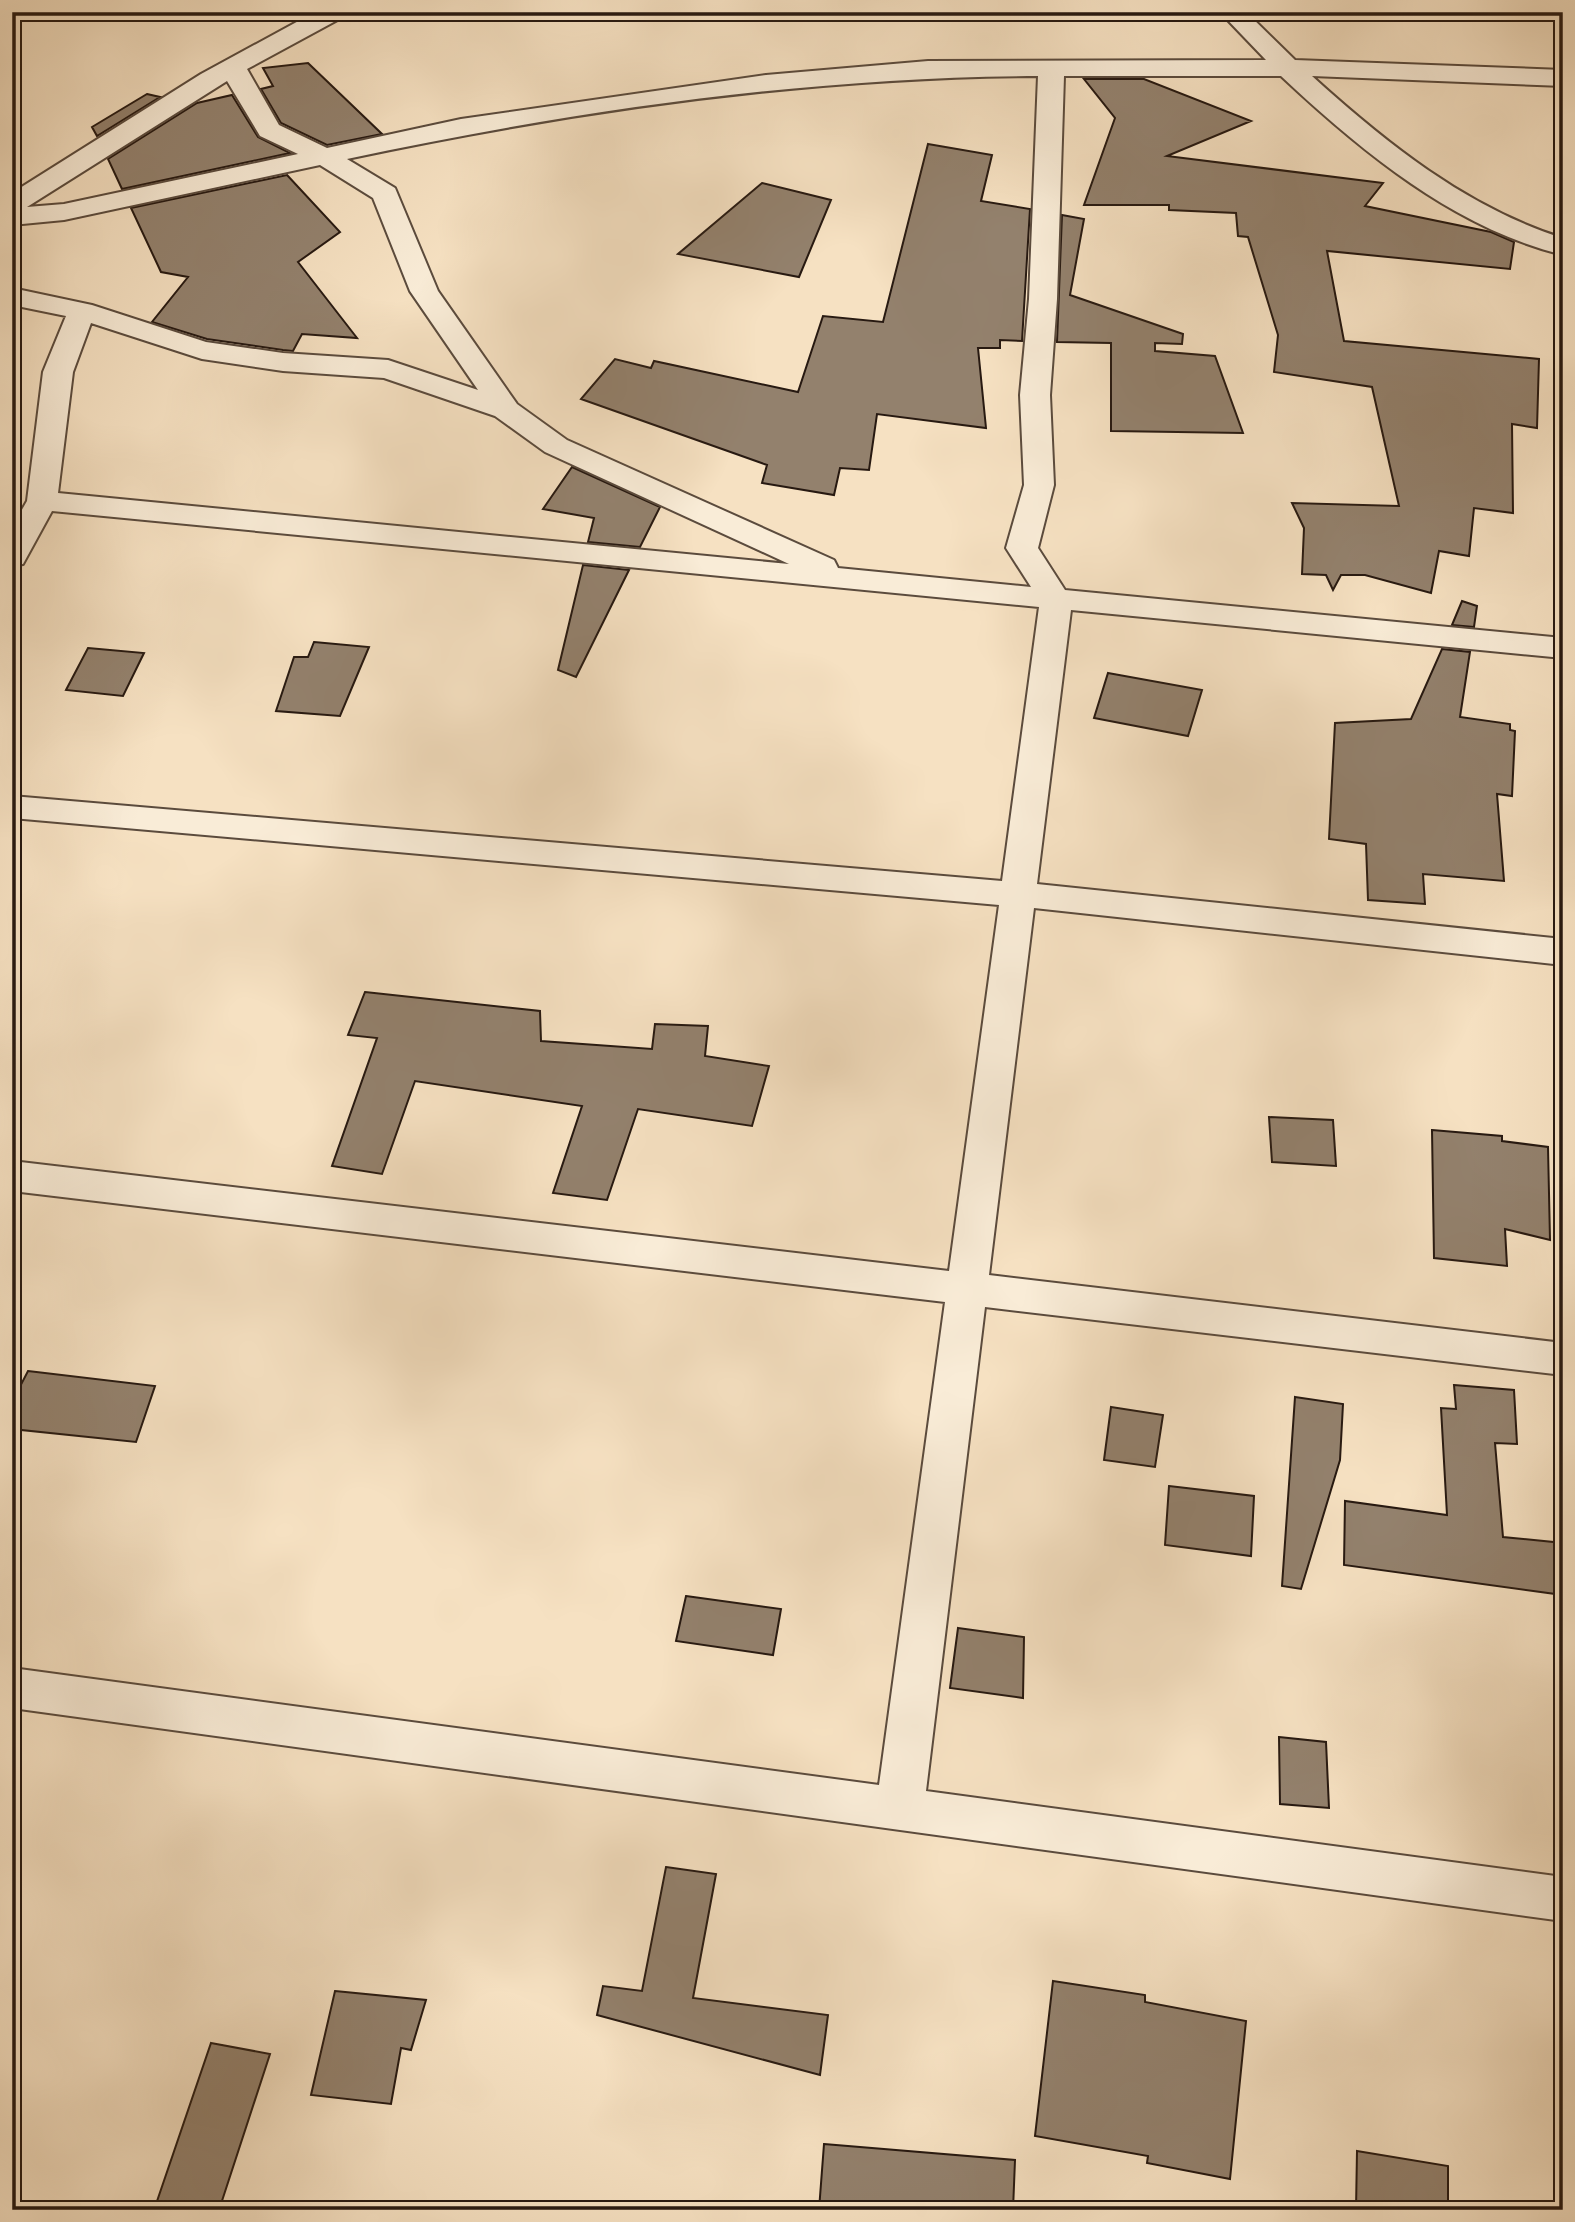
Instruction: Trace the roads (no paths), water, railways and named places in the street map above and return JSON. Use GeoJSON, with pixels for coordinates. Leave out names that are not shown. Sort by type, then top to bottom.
{"type":"FeatureCollection","features":[{"type":"Feature","properties":{"kind":"street"},"geometry":{"type":"LineString","coordinates":[[12,205],[110,141],[334,12]]}},
{"type":"Feature","properties":{"kind":"street"},"geometry":{"type":"LineString","coordinates":[[1232,12],[1285,68],[1387,154],[1504,226],[1563,274]]}},
{"type":"Feature","properties":{"kind":"street"},"geometry":{"type":"LineString","coordinates":[[233,68],[269,130],[323,156],[385,194],[424,291],[506,410]]}},
{"type":"Feature","properties":{"kind":"street"},"geometry":{"type":"LineString","coordinates":[[12,217],[64,212],[461,127],[766,83],[928,69],[1285,68],[1563,78]]}},
{"type":"Feature","properties":{"kind":"street"},"geometry":{"type":"LineString","coordinates":[[900,1807],[1056,601],[1022,548],[1039,485],[1035,395],[1043,299],[1051,69]]}},
{"type":"Feature","properties":{"kind":"street"},"geometry":{"type":"LineString","coordinates":[[1504,226],[1563,247]]}},
{"type":"Feature","properties":{"kind":"street"},"geometry":{"type":"LineString","coordinates":[[12,296],[82,311],[202,349],[283,362],[388,369],[506,410],[556,446],[854,581]]}},
{"type":"Feature","properties":{"kind":"street"},"geometry":{"type":"LineString","coordinates":[[12,557],[42,501],[58,372],[82,311]]}},
{"type":"Feature","properties":{"kind":"street"},"geometry":{"type":"LineString","coordinates":[[42,501],[1563,648]]}},
{"type":"Feature","properties":{"kind":"street"},"geometry":{"type":"LineString","coordinates":[[12,807],[1018,895],[1563,952]]}},
{"type":"Feature","properties":{"kind":"street"},"geometry":{"type":"LineString","coordinates":[[12,1176],[1563,1359]]}},
{"type":"Feature","properties":{"kind":"street"},"geometry":{"type":"LineString","coordinates":[[12,1688],[1563,1899]]}}]}
